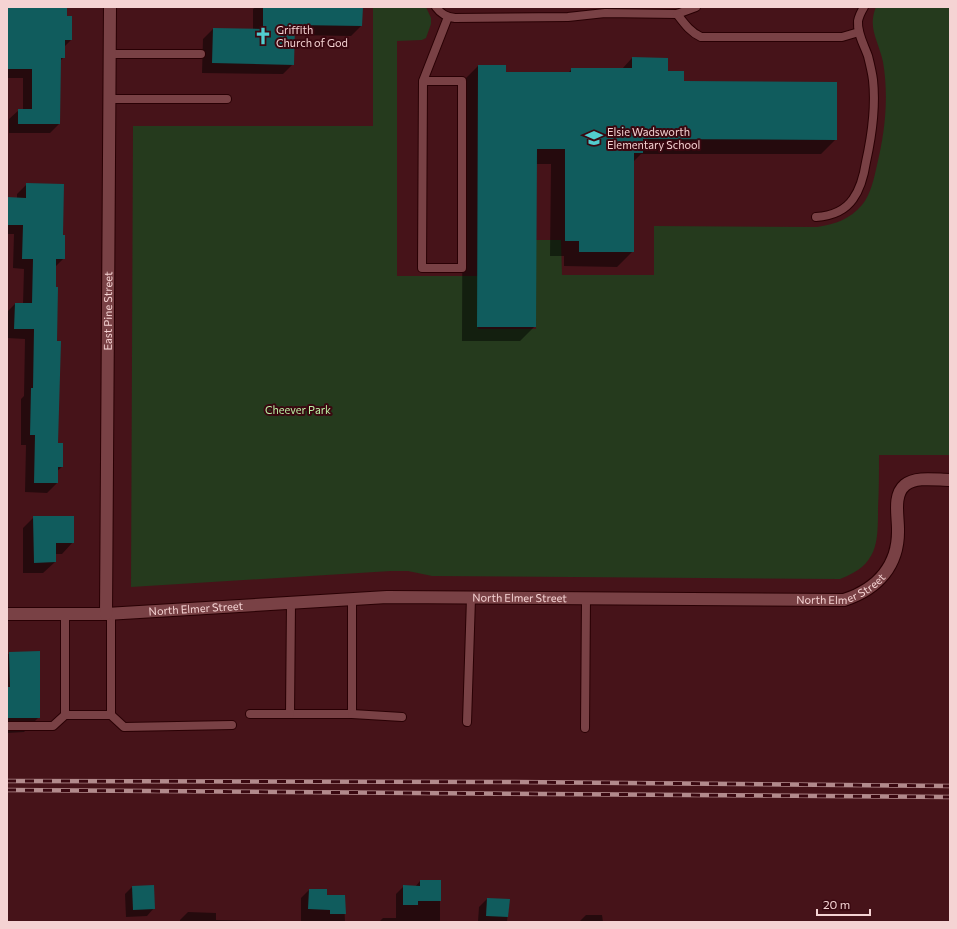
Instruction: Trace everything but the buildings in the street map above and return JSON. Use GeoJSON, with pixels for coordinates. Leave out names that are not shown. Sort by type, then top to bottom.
{"type":"FeatureCollection","features":[{"type":"Feature","properties":{"kind":"street","name":"East Pine Street"},"geometry":{"type":"LineString","coordinates":[[108,614],[110,7]]}},
{"type":"Feature","properties":{"kind":"street","name":"North Elmer Street"},"geometry":{"type":"LineString","coordinates":[[7,614],[108,614],[387,597],[834,601],[849,599],[870,588],[889,568],[897,542],[897,505],[900,490],[906,484],[913,481],[950,480]]}},
{"type":"Feature","properties":{"kind":"lane"},"geometry":{"type":"LineString","coordinates":[[436,7],[442,14],[448,17],[568,17],[605,13],[677,14],[696,7]]}},
{"type":"Feature","properties":{"kind":"lane"},"geometry":{"type":"LineString","coordinates":[[816,217],[827,217],[836,214],[853,200],[859,191],[872,137],[874,93],[871,67],[859,32],[858,20],[864,7]]}},
{"type":"Feature","properties":{"kind":"lane"},"geometry":{"type":"LineString","coordinates":[[677,14],[686,26],[701,37],[842,37],[859,32]]}},
{"type":"Feature","properties":{"kind":"lane"},"geometry":{"type":"LineString","coordinates":[[423,80],[462,81],[462,268],[422,268],[423,80],[448,17]]}},
{"type":"Feature","properties":{"kind":"lane"},"geometry":{"type":"LineString","coordinates":[[110,54],[201,54]]}},
{"type":"Feature","properties":{"kind":"lane"},"geometry":{"type":"LineString","coordinates":[[109,99],[227,99]]}},
{"type":"Feature","properties":{"kind":"lane"},"geometry":{"type":"LineString","coordinates":[[467,722],[470,598]]}},
{"type":"Feature","properties":{"kind":"lane"},"geometry":{"type":"LineString","coordinates":[[584,728],[586,599]]}},
{"type":"Feature","properties":{"kind":"lane"},"geometry":{"type":"LineString","coordinates":[[352,600],[352,714]]}},
{"type":"Feature","properties":{"kind":"lane"},"geometry":{"type":"LineString","coordinates":[[290,714],[291,603]]}},
{"type":"Feature","properties":{"kind":"lane"},"geometry":{"type":"LineString","coordinates":[[65,614],[65,715]]}},
{"type":"Feature","properties":{"kind":"lane"},"geometry":{"type":"LineString","coordinates":[[108,614],[111,715]]}},
{"type":"Feature","properties":{"kind":"lane"},"geometry":{"type":"LineString","coordinates":[[250,714],[352,714],[402,717]]}},
{"type":"Feature","properties":{"kind":"lane"},"geometry":{"type":"LineString","coordinates":[[7,726],[53,726],[65,715],[111,715],[124,727],[232,725]]}},
{"type":"Feature","properties":{"kind":"green space","name":"Cheever Park"},"geometry":{"type":"Polygon","coordinates":[[[373,7],[426,7],[431,18],[431,24],[426,38],[422,40],[397,41],[397,276],[478,276],[478,329],[536,329],[536,240],[561,240],[562,275],[654,275],[654,226],[817,227],[842,220],[853,214],[865,201],[870,191],[880,153],[884,127],[886,88],[883,62],[873,28],[876,7],[950,7],[950,455],[879,455],[878,521],[876,542],[869,560],[862,567],[840,579],[432,576],[408,571],[391,571],[131,587],[133,126],[373,126],[373,7]]]}},
{"type":"Feature","properties":{"kind":"railway"},"geometry":{"type":"LineString","coordinates":[[7,781],[515,782],[950,786]]}},
{"type":"Feature","properties":{"kind":"railway"},"geometry":{"type":"LineString","coordinates":[[7,790],[950,797]]}},
{"type":"Feature","properties":{"kind":"place","name":"Griffith Church of God"},"geometry":{"type":"Point","coordinates":[263,36]}},
{"type":"Feature","properties":{"kind":"place","name":"Elsie Wadsworth Elementary School"},"geometry":{"type":"Point","coordinates":[594,138]}}]}
